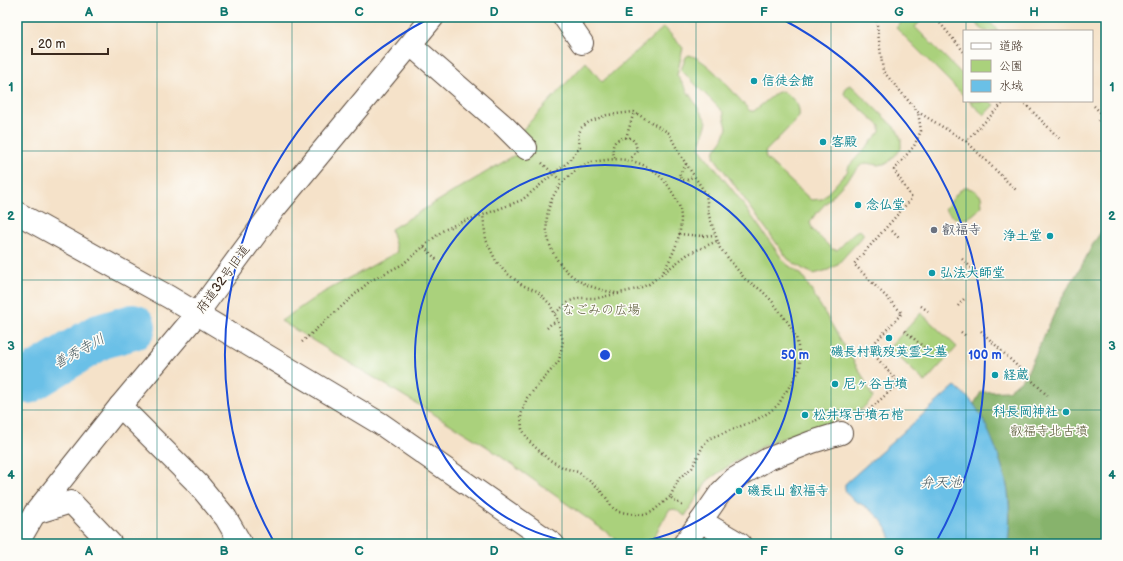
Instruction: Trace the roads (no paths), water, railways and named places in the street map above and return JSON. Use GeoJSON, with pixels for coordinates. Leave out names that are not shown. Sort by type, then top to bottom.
{"type":"FeatureCollection","features":[{"type":"Feature","properties":{"kind":"street","name":"府道32号旧道"},"geometry":{"type":"LineString","coordinates":[[17,544],[35,513],[120,406],[198,314],[275,208],[433,17]]}},
{"type":"Feature","properties":{"kind":"street"},"geometry":{"type":"LineString","coordinates":[[564,17],[582,43]]}},
{"type":"Feature","properties":{"kind":"street"},"geometry":{"type":"LineString","coordinates":[[411,45],[504,126],[526,148]]}},
{"type":"Feature","properties":{"kind":"street"},"geometry":{"type":"LineString","coordinates":[[17,213],[169,297],[381,424],[553,544]]}},
{"type":"Feature","properties":{"kind":"street"},"geometry":{"type":"LineString","coordinates":[[120,406],[198,484],[226,518],[241,544]]}},
{"type":"Feature","properties":{"kind":"street"},"geometry":{"type":"LineString","coordinates":[[684,544],[721,492],[734,479],[768,459],[812,442],[841,433]]}},
{"type":"Feature","properties":{"kind":"street"},"geometry":{"type":"LineString","coordinates":[[35,513],[71,502],[111,544]]}},
{"type":"Feature","properties":{"kind":"street"},"geometry":{"type":"LineString","coordinates":[[701,521],[740,544]]}},
{"type":"Feature","properties":{"kind":"water","name":"弁天池"},"geometry":{"type":"Polygon","coordinates":[[[955,386],[971,400],[979,412],[990,434],[999,458],[1008,492],[1010,518],[1008,544],[891,544],[891,539],[887,529],[878,517],[850,497],[845,489],[845,484],[955,386]]]}},
{"type":"Feature","properties":{"kind":"waterway","name":"善秀寺川"},"geometry":{"type":"LineString","coordinates":[[27,381],[99,337],[133,327]]}},
{"type":"Feature","properties":{"kind":"place","name":"信徒会館"},"geometry":{"type":"Point","coordinates":[754,81]}},
{"type":"Feature","properties":{"kind":"place","name":"客殿"},"geometry":{"type":"Point","coordinates":[823,142]}},
{"type":"Feature","properties":{"kind":"place","name":"念仏堂"},"geometry":{"type":"Point","coordinates":[858,205]}},
{"type":"Feature","properties":{"kind":"place","name":"叡福寺"},"geometry":{"type":"Point","coordinates":[934,230]}},
{"type":"Feature","properties":{"kind":"place","name":"浄土堂"},"geometry":{"type":"Point","coordinates":[1050,236]}},
{"type":"Feature","properties":{"kind":"place","name":"弘法大師堂"},"geometry":{"type":"Point","coordinates":[932,273]}},
{"type":"Feature","properties":{"kind":"place","name":"磯長村戰歿英霊之墓"},"geometry":{"type":"Point","coordinates":[889,338]}},
{"type":"Feature","properties":{"kind":"place","name":"経蔵"},"geometry":{"type":"Point","coordinates":[995,375]}},
{"type":"Feature","properties":{"kind":"place","name":"尼ヶ谷古墳"},"geometry":{"type":"Point","coordinates":[835,384]}},
{"type":"Feature","properties":{"kind":"place","name":"科長岡神社"},"geometry":{"type":"Point","coordinates":[1066,412]}},
{"type":"Feature","properties":{"kind":"place","name":"松井塚古墳石棺"},"geometry":{"type":"Point","coordinates":[805,415]}},
{"type":"Feature","properties":{"kind":"place","name":"磯長山 叡福寺"},"geometry":{"type":"Point","coordinates":[739,491]}},
{"type":"Feature","properties":{"kind":"park label","name":"なごみの広場"},"geometry":{"type":"Point","coordinates":[601,310]}},
{"type":"Feature","properties":{"kind":"park label","name":"叡福寺北古墳"},"geometry":{"type":"Point","coordinates":[1049,431]}}]}
